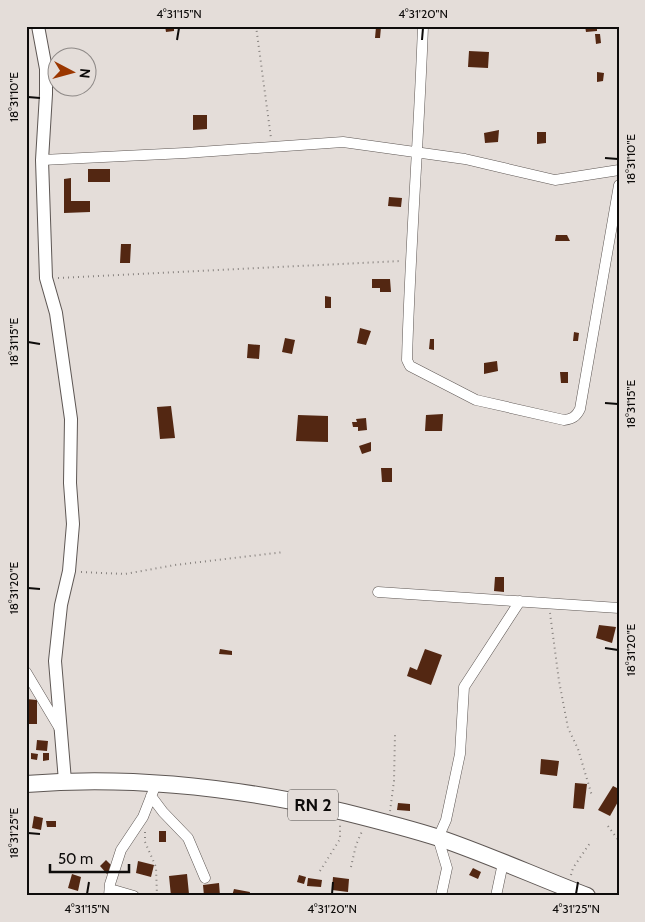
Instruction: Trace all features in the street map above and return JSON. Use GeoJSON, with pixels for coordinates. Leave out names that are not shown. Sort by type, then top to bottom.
{"type":"FeatureCollection","features":[{"type":"Feature","properties":{"kind":"main road","name":"RN 2"},"geometry":{"type":"LineString","coordinates":[[26,784],[65,781],[115,781],[153,790],[206,787],[255,793],[340,811],[438,838],[587,896]]}},
{"type":"Feature","properties":{"kind":"street"},"geometry":{"type":"LineString","coordinates":[[38,26],[46,68],[42,160],[46,278],[56,313],[71,419],[70,483],[73,524],[55,658],[65,781]]}},
{"type":"Feature","properties":{"kind":"street"},"geometry":{"type":"LineString","coordinates":[[423,26],[418,152],[410,260],[407,360],[410,366],[476,400],[564,420],[572,419],[578,415],[619,185]]}},
{"type":"Feature","properties":{"kind":"street"},"geometry":{"type":"LineString","coordinates":[[42,160],[351,142],[472,160],[555,180],[619,170]]}},
{"type":"Feature","properties":{"kind":"street"},"geometry":{"type":"LineString","coordinates":[[378,592],[619,608]]}},
{"type":"Feature","properties":{"kind":"street"},"geometry":{"type":"LineString","coordinates":[[442,896],[447,868],[438,838],[446,820],[460,754],[464,687],[520,601]]}},
{"type":"Feature","properties":{"kind":"street"},"geometry":{"type":"LineString","coordinates":[[26,672],[61,731]]}},
{"type":"Feature","properties":{"kind":"street"},"geometry":{"type":"LineString","coordinates":[[134,896],[110,892],[123,846],[143,817],[153,790]]}},
{"type":"Feature","properties":{"kind":"street"},"geometry":{"type":"LineString","coordinates":[[153,790],[163,812],[188,838],[204,878]]}},
{"type":"Feature","properties":{"kind":"street"},"geometry":{"type":"LineString","coordinates":[[496,896],[503,863]]}},
{"type":"Feature","properties":{"kind":"path"},"geometry":{"type":"LineString","coordinates":[[256,26],[273,147]]}},
{"type":"Feature","properties":{"kind":"path"},"geometry":{"type":"LineString","coordinates":[[46,278],[410,260]]}},
{"type":"Feature","properties":{"kind":"path"},"geometry":{"type":"LineString","coordinates":[[68,571],[126,574],[175,565],[284,552]]}},
{"type":"Feature","properties":{"kind":"path"},"geometry":{"type":"LineString","coordinates":[[549,603],[559,681],[568,728],[578,749],[592,796]]}},
{"type":"Feature","properties":{"kind":"path"},"geometry":{"type":"LineString","coordinates":[[389,824],[394,781],[395,734]]}},
{"type":"Feature","properties":{"kind":"path"},"geometry":{"type":"LineString","coordinates":[[320,871],[340,840],[340,811]]}},
{"type":"Feature","properties":{"kind":"path"},"geometry":{"type":"LineString","coordinates":[[143,817],[145,842],[156,867],[157,896]]}},
{"type":"Feature","properties":{"kind":"path"},"geometry":{"type":"LineString","coordinates":[[351,867],[356,845],[368,818]]}},
{"type":"Feature","properties":{"kind":"path"},"geometry":{"type":"LineString","coordinates":[[608,826],[619,841]]}},
{"type":"Feature","properties":{"kind":"path"},"geometry":{"type":"LineString","coordinates":[[566,888],[573,868],[590,842]]}},
{"type":"Feature","properties":{"kind":"building"},"geometry":{"type":"Polygon","coordinates":[[[165,26],[174,26],[174,31],[166,32],[165,26]]]}},
{"type":"Feature","properties":{"kind":"building"},"geometry":{"type":"Polygon","coordinates":[[[585,26],[597,26],[597,31],[586,32],[585,26]]]}},
{"type":"Feature","properties":{"kind":"building"},"geometry":{"type":"Polygon","coordinates":[[[376,27],[381,27],[380,38],[375,38],[376,27]]]}},
{"type":"Feature","properties":{"kind":"building"},"geometry":{"type":"Polygon","coordinates":[[[595,34],[600,34],[601,43],[596,44],[595,34]]]}},
{"type":"Feature","properties":{"kind":"building"},"geometry":{"type":"Polygon","coordinates":[[[469,51],[489,52],[488,68],[468,67],[469,51]]]}},
{"type":"Feature","properties":{"kind":"building"},"geometry":{"type":"Polygon","coordinates":[[[597,72],[604,73],[603,81],[597,82],[597,72]]]}},
{"type":"Feature","properties":{"kind":"building"},"geometry":{"type":"Polygon","coordinates":[[[193,115],[207,115],[207,129],[193,130],[193,115]]]}},
{"type":"Feature","properties":{"kind":"building"},"geometry":{"type":"Polygon","coordinates":[[[499,130],[498,142],[485,143],[484,133],[499,130]]]}},
{"type":"Feature","properties":{"kind":"building"},"geometry":{"type":"Polygon","coordinates":[[[537,132],[546,132],[546,143],[537,144],[537,132]]]}},
{"type":"Feature","properties":{"kind":"building"},"geometry":{"type":"Polygon","coordinates":[[[88,169],[110,169],[110,182],[88,182],[88,169]]]}},
{"type":"Feature","properties":{"kind":"building"},"geometry":{"type":"Polygon","coordinates":[[[71,178],[71,201],[90,201],[90,212],[64,213],[64,179],[71,178]]]}},
{"type":"Feature","properties":{"kind":"building"},"geometry":{"type":"Polygon","coordinates":[[[389,197],[402,198],[401,207],[388,206],[389,197]]]}},
{"type":"Feature","properties":{"kind":"building"},"geometry":{"type":"Polygon","coordinates":[[[556,235],[567,235],[570,241],[555,241],[556,235]]]}},
{"type":"Feature","properties":{"kind":"building"},"geometry":{"type":"Polygon","coordinates":[[[121,244],[131,244],[130,263],[120,263],[121,244]]]}},
{"type":"Feature","properties":{"kind":"building"},"geometry":{"type":"Polygon","coordinates":[[[372,279],[390,279],[391,292],[380,292],[380,288],[372,288],[372,279]]]}},
{"type":"Feature","properties":{"kind":"building"},"geometry":{"type":"Polygon","coordinates":[[[325,296],[331,297],[331,308],[325,308],[325,296]]]}},
{"type":"Feature","properties":{"kind":"building"},"geometry":{"type":"Polygon","coordinates":[[[360,328],[371,331],[366,345],[357,343],[360,328]]]}},
{"type":"Feature","properties":{"kind":"building"},"geometry":{"type":"Polygon","coordinates":[[[574,332],[579,333],[578,341],[573,341],[574,332]]]}},
{"type":"Feature","properties":{"kind":"building"},"geometry":{"type":"Polygon","coordinates":[[[285,338],[295,340],[292,354],[282,352],[285,338]]]}},
{"type":"Feature","properties":{"kind":"building"},"geometry":{"type":"Polygon","coordinates":[[[430,339],[434,339],[434,350],[429,349],[430,339]]]}},
{"type":"Feature","properties":{"kind":"building"},"geometry":{"type":"Polygon","coordinates":[[[248,344],[260,345],[259,359],[247,358],[248,344]]]}},
{"type":"Feature","properties":{"kind":"building"},"geometry":{"type":"Polygon","coordinates":[[[497,361],[498,371],[484,374],[484,363],[497,361]]]}},
{"type":"Feature","properties":{"kind":"building"},"geometry":{"type":"Polygon","coordinates":[[[560,372],[568,372],[568,383],[561,383],[560,372]]]}},
{"type":"Feature","properties":{"kind":"building"},"geometry":{"type":"Polygon","coordinates":[[[171,406],[175,438],[160,439],[157,407],[171,406]]]}},
{"type":"Feature","properties":{"kind":"building"},"geometry":{"type":"Polygon","coordinates":[[[443,414],[442,431],[425,431],[426,415],[443,414]]]}},
{"type":"Feature","properties":{"kind":"building"},"geometry":{"type":"Polygon","coordinates":[[[298,415],[328,416],[328,442],[296,441],[298,415]]]}},
{"type":"Feature","properties":{"kind":"building"},"geometry":{"type":"Polygon","coordinates":[[[366,418],[367,430],[358,431],[358,427],[353,427],[352,422],[357,422],[356,419],[366,418]]]}},
{"type":"Feature","properties":{"kind":"building"},"geometry":{"type":"Polygon","coordinates":[[[371,442],[371,451],[362,454],[359,446],[371,442]]]}},
{"type":"Feature","properties":{"kind":"building"},"geometry":{"type":"Polygon","coordinates":[[[381,468],[392,468],[392,482],[382,482],[381,468]]]}},
{"type":"Feature","properties":{"kind":"building"},"geometry":{"type":"Polygon","coordinates":[[[495,577],[504,577],[504,592],[494,591],[495,577]]]}},
{"type":"Feature","properties":{"kind":"building"},"geometry":{"type":"Polygon","coordinates":[[[599,625],[616,627],[612,643],[596,638],[599,625]]]}},
{"type":"Feature","properties":{"kind":"building"},"geometry":{"type":"Polygon","coordinates":[[[220,649],[232,651],[232,655],[219,654],[220,649]]]}},
{"type":"Feature","properties":{"kind":"building"},"geometry":{"type":"Polygon","coordinates":[[[425,649],[442,655],[431,685],[407,676],[410,667],[417,670],[425,649]]]}},
{"type":"Feature","properties":{"kind":"building"},"geometry":{"type":"Polygon","coordinates":[[[26,699],[37,700],[37,724],[26,724],[26,699]]]}},
{"type":"Feature","properties":{"kind":"building"},"geometry":{"type":"Polygon","coordinates":[[[37,740],[48,741],[47,751],[36,750],[37,740]]]}},
{"type":"Feature","properties":{"kind":"building"},"geometry":{"type":"Polygon","coordinates":[[[31,753],[38,754],[37,760],[31,759],[31,753]]]}},
{"type":"Feature","properties":{"kind":"building"},"geometry":{"type":"Polygon","coordinates":[[[43,753],[49,753],[49,760],[43,761],[43,753]]]}},
{"type":"Feature","properties":{"kind":"building"},"geometry":{"type":"Polygon","coordinates":[[[541,759],[559,761],[557,776],[540,774],[541,759]]]}},
{"type":"Feature","properties":{"kind":"building"},"geometry":{"type":"Polygon","coordinates":[[[575,783],[587,784],[584,809],[573,808],[575,783]]]}},
{"type":"Feature","properties":{"kind":"building"},"geometry":{"type":"Polygon","coordinates":[[[613,786],[619,789],[619,800],[610,816],[598,810],[613,786]]]}},
{"type":"Feature","properties":{"kind":"building"},"geometry":{"type":"Polygon","coordinates":[[[398,803],[410,804],[410,811],[397,810],[398,803]]]}},
{"type":"Feature","properties":{"kind":"building"},"geometry":{"type":"Polygon","coordinates":[[[34,816],[43,818],[41,830],[32,828],[34,816]]]}},
{"type":"Feature","properties":{"kind":"building"},"geometry":{"type":"Polygon","coordinates":[[[46,821],[56,821],[56,827],[47,827],[46,821]]]}},
{"type":"Feature","properties":{"kind":"building"},"geometry":{"type":"Polygon","coordinates":[[[159,831],[166,831],[166,842],[159,842],[159,831]]]}},
{"type":"Feature","properties":{"kind":"building"},"geometry":{"type":"Polygon","coordinates":[[[106,860],[114,868],[107,874],[100,866],[106,860]]]}},
{"type":"Feature","properties":{"kind":"building"},"geometry":{"type":"Polygon","coordinates":[[[138,861],[154,865],[151,877],[136,873],[138,861]]]}},
{"type":"Feature","properties":{"kind":"building"},"geometry":{"type":"Polygon","coordinates":[[[473,868],[481,872],[478,879],[469,875],[473,868]]]}},
{"type":"Feature","properties":{"kind":"building"},"geometry":{"type":"Polygon","coordinates":[[[72,874],[81,877],[78,891],[68,888],[72,874]]]}},
{"type":"Feature","properties":{"kind":"building"},"geometry":{"type":"Polygon","coordinates":[[[187,874],[189,894],[171,896],[169,876],[187,874]]]}},
{"type":"Feature","properties":{"kind":"building"},"geometry":{"type":"Polygon","coordinates":[[[299,875],[306,877],[304,884],[297,882],[299,875]]]}},
{"type":"Feature","properties":{"kind":"building"},"geometry":{"type":"Polygon","coordinates":[[[333,877],[349,879],[348,892],[332,890],[333,877]]]}},
{"type":"Feature","properties":{"kind":"building"},"geometry":{"type":"Polygon","coordinates":[[[308,878],[322,880],[321,887],[307,886],[308,878]]]}},
{"type":"Feature","properties":{"kind":"building"},"geometry":{"type":"Polygon","coordinates":[[[219,883],[220,896],[204,896],[203,885],[219,883]]]}},
{"type":"Feature","properties":{"kind":"building"},"geometry":{"type":"Polygon","coordinates":[[[234,889],[250,892],[249,896],[232,896],[234,889]]]}}]}
